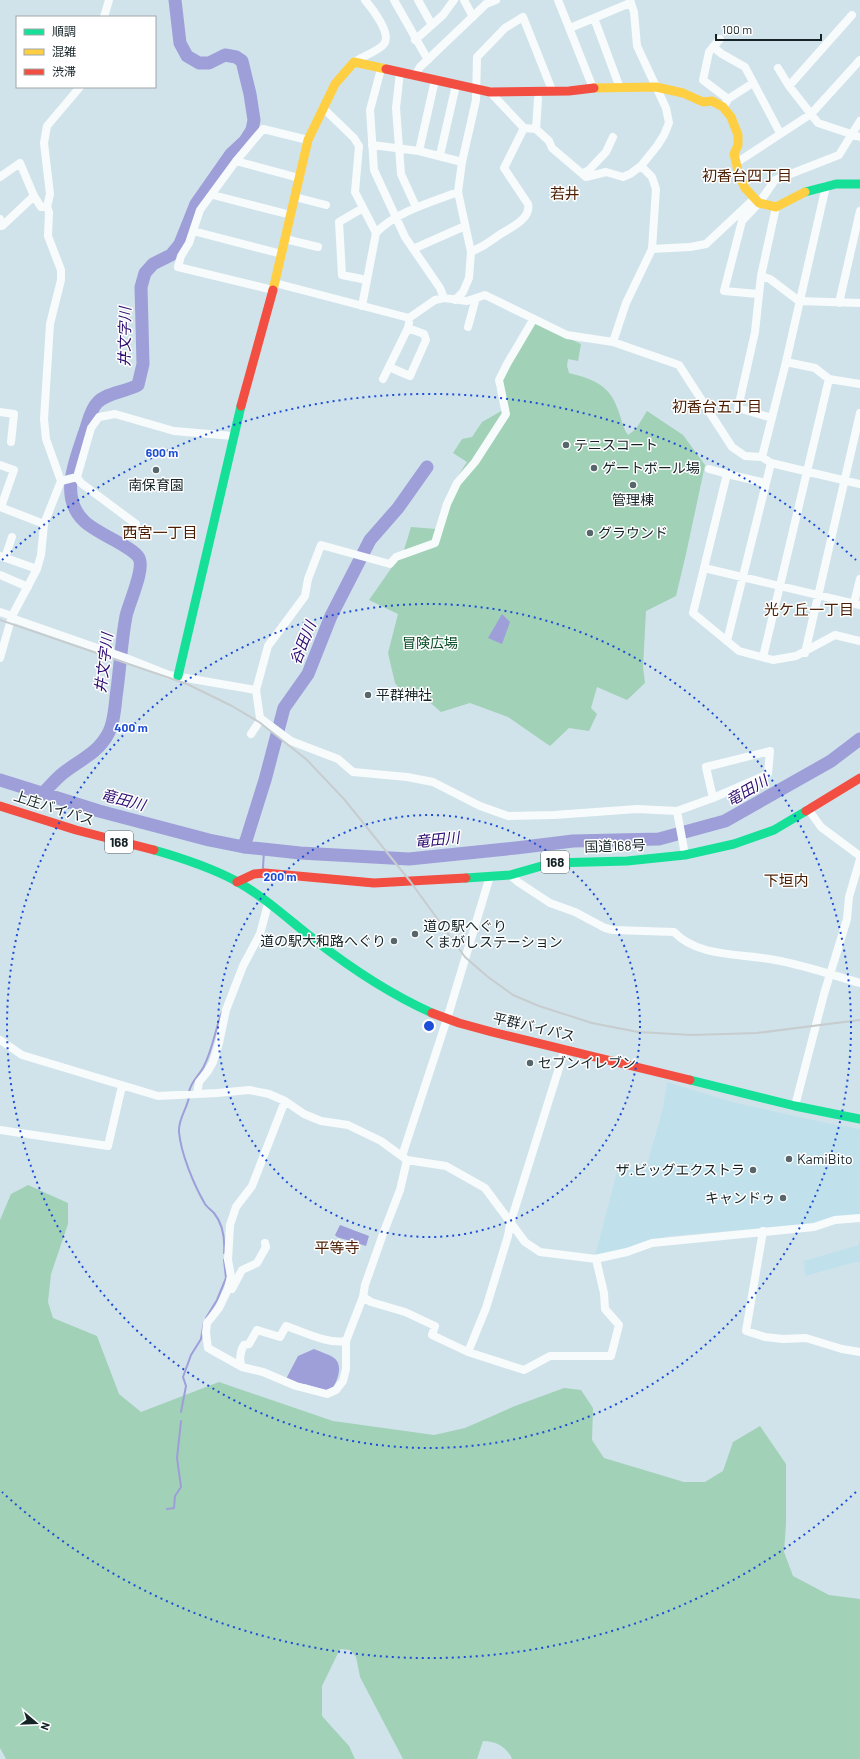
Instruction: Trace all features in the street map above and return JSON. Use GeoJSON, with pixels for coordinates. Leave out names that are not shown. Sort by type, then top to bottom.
{"type":"FeatureCollection","features":[{"type":"Feature","properties":{"kind":"main road"},"geometry":{"type":"LineString","coordinates":[[178,676],[233,436],[274,287],[308,140],[335,84],[354,62],[381,69],[415,75],[478,91],[569,91],[593,88],[656,88],[683,93],[703,102],[712,101],[725,103],[738,134],[738,145],[734,154],[739,175],[745,188],[756,201],[776,207],[805,192],[826,186],[836,184],[860,184]]}},
{"type":"Feature","properties":{"kind":"main road","name":"国道168号"},"geometry":{"type":"LineString","coordinates":[[237,882],[254,874],[265,873],[374,883],[510,875],[552,863],[627,861],[685,855],[734,844],[774,830],[860,778]]}},
{"type":"Feature","properties":{"kind":"main road","name":"上庄バイパス"},"geometry":{"type":"LineString","coordinates":[[0,806],[99,837],[194,862],[237,882]]}},
{"type":"Feature","properties":{"kind":"main road","name":"平群バイパス"},"geometry":{"type":"LineString","coordinates":[[237,882],[327,949],[369,978],[410,1002],[447,1019],[492,1032],[795,1106],[860,1119]]}},
{"type":"Feature","properties":{"kind":"street"},"geometry":{"type":"LineString","coordinates":[[104,16],[109,0]]}},
{"type":"Feature","properties":{"kind":"street"},"geometry":{"type":"LineString","coordinates":[[354,62],[384,44],[386,38],[385,31],[365,0]]}},
{"type":"Feature","properties":{"kind":"street"},"geometry":{"type":"LineString","coordinates":[[394,0],[415,40],[428,60]]}},
{"type":"Feature","properties":{"kind":"street"},"geometry":{"type":"LineString","coordinates":[[418,0],[432,25]]}},
{"type":"Feature","properties":{"kind":"street"},"geometry":{"type":"LineString","coordinates":[[441,0],[446,9]]}},
{"type":"Feature","properties":{"kind":"street"},"geometry":{"type":"LineString","coordinates":[[415,40],[443,15],[454,0]]}},
{"type":"Feature","properties":{"kind":"street"},"geometry":{"type":"LineString","coordinates":[[464,0],[473,17]]}},
{"type":"Feature","properties":{"kind":"street"},"geometry":{"type":"LineString","coordinates":[[415,75],[420,67],[486,4],[496,0]]}},
{"type":"Feature","properties":{"kind":"street"},"geometry":{"type":"LineString","coordinates":[[558,0],[593,88]]}},
{"type":"Feature","properties":{"kind":"street"},"geometry":{"type":"LineString","coordinates":[[490,92],[524,128],[536,130],[549,141],[552,148],[586,176],[606,172],[624,177],[641,166],[664,135],[669,123],[666,108],[636,46],[634,12],[630,2],[570,28]]}},
{"type":"Feature","properties":{"kind":"street"},"geometry":{"type":"LineString","coordinates":[[789,86],[852,15]]}},
{"type":"Feature","properties":{"kind":"street"},"geometry":{"type":"LineString","coordinates":[[455,300],[463,292],[469,278],[471,252],[458,192],[462,162],[478,91],[477,57],[505,28],[523,17],[552,90]]}},
{"type":"Feature","properties":{"kind":"street"},"geometry":{"type":"LineString","coordinates":[[594,18],[620,88]]}},
{"type":"Feature","properties":{"kind":"street"},"geometry":{"type":"LineString","coordinates":[[720,39],[709,52],[703,80],[725,103],[753,82]]}},
{"type":"Feature","properties":{"kind":"street"},"geometry":{"type":"LineString","coordinates":[[713,47],[744,67],[780,133]]}},
{"type":"Feature","properties":{"kind":"street"},"geometry":{"type":"LineString","coordinates":[[736,163],[811,114],[860,60]]}},
{"type":"Feature","properties":{"kind":"street"},"geometry":{"type":"LineString","coordinates":[[778,68],[789,86],[818,123],[860,137]]}},
{"type":"Feature","properties":{"kind":"street"},"geometry":{"type":"LineString","coordinates":[[381,69],[370,110],[374,170],[405,237],[440,288],[444,298]]}},
{"type":"Feature","properties":{"kind":"street"},"geometry":{"type":"LineString","coordinates":[[400,72],[396,108],[401,174],[416,208]]}},
{"type":"Feature","properties":{"kind":"street"},"geometry":{"type":"LineString","coordinates":[[419,150],[435,80]]}},
{"type":"Feature","properties":{"kind":"street"},"geometry":{"type":"LineString","coordinates":[[440,155],[456,85]]}},
{"type":"Feature","properties":{"kind":"street"},"geometry":{"type":"LineString","coordinates":[[79,88],[47,126],[44,143],[50,194],[47,207],[49,212],[48,236],[61,270],[61,280],[50,324],[44,419],[46,439],[69,479],[81,483],[136,524]]}},
{"type":"Feature","properties":{"kind":"street"},"geometry":{"type":"LineString","coordinates":[[536,130],[538,99]]}},
{"type":"Feature","properties":{"kind":"street"},"geometry":{"type":"LineString","coordinates":[[323,108],[354,138],[359,146],[355,192],[376,233]]}},
{"type":"Feature","properties":{"kind":"street"},"geometry":{"type":"LineString","coordinates":[[758,294],[724,291],[742,221],[756,201],[775,180],[839,155],[860,121]]}},
{"type":"Feature","properties":{"kind":"street"},"geometry":{"type":"LineString","coordinates":[[471,252],[490,244],[495,238],[508,232],[526,215],[529,208],[528,204],[504,168],[524,128]]}},
{"type":"Feature","properties":{"kind":"street"},"geometry":{"type":"LineString","coordinates":[[308,140],[263,129],[236,161],[200,210],[178,267],[362,306],[409,318],[435,300],[444,298],[468,301],[485,295],[533,320],[567,335],[613,342],[679,365],[732,447],[745,456],[762,457],[771,463],[860,484]]}},
{"type":"Feature","properties":{"kind":"street"},"geometry":{"type":"LineString","coordinates":[[583,173],[589,170],[606,152],[613,137]]}},
{"type":"Feature","properties":{"kind":"street"},"geometry":{"type":"LineString","coordinates":[[372,145],[419,150],[462,162]]}},
{"type":"Feature","properties":{"kind":"street"},"geometry":{"type":"LineString","coordinates":[[236,161],[300,178]]}},
{"type":"Feature","properties":{"kind":"street"},"geometry":{"type":"LineString","coordinates":[[0,177],[20,163],[34,196],[41,207],[47,207]]}},
{"type":"Feature","properties":{"kind":"street"},"geometry":{"type":"LineString","coordinates":[[613,342],[626,303],[652,249],[656,189],[652,177],[641,166]]}},
{"type":"Feature","properties":{"kind":"street"},"geometry":{"type":"LineString","coordinates":[[762,457],[786,362],[826,186]]}},
{"type":"Feature","properties":{"kind":"street"},"geometry":{"type":"LineString","coordinates":[[362,306],[376,233],[380,228],[416,208],[458,192]]}},
{"type":"Feature","properties":{"kind":"street"},"geometry":{"type":"LineString","coordinates":[[212,195],[291,215]]}},
{"type":"Feature","properties":{"kind":"street"},"geometry":{"type":"LineString","coordinates":[[0,219],[2,226],[34,196]]}},
{"type":"Feature","properties":{"kind":"street"},"geometry":{"type":"LineString","coordinates":[[295,197],[326,205]]}},
{"type":"Feature","properties":{"kind":"street"},"geometry":{"type":"LineString","coordinates":[[652,249],[690,247],[706,244],[756,201]]}},
{"type":"Feature","properties":{"kind":"street"},"geometry":{"type":"LineString","coordinates":[[772,418],[738,408],[755,332],[761,276],[776,207]]}},
{"type":"Feature","properties":{"kind":"street"},"geometry":{"type":"LineString","coordinates":[[363,208],[338,222],[342,275],[367,280]]}},
{"type":"Feature","properties":{"kind":"street"},"geometry":{"type":"LineString","coordinates":[[839,303],[860,211]]}},
{"type":"Feature","properties":{"kind":"street"},"geometry":{"type":"LineString","coordinates":[[413,249],[465,226]]}},
{"type":"Feature","properties":{"kind":"street"},"geometry":{"type":"LineString","coordinates":[[193,231],[282,254]]}},
{"type":"Feature","properties":{"kind":"street"},"geometry":{"type":"LineString","coordinates":[[285,239],[318,247]]}},
{"type":"Feature","properties":{"kind":"street"},"geometry":{"type":"LineString","coordinates":[[761,276],[770,279],[800,301],[860,303]]}},
{"type":"Feature","properties":{"kind":"street"},"geometry":{"type":"LineString","coordinates":[[468,327],[476,298]]}},
{"type":"Feature","properties":{"kind":"street"},"geometry":{"type":"LineString","coordinates":[[383,379],[408,328],[409,318]]}},
{"type":"Feature","properties":{"kind":"street"},"geometry":{"type":"LineString","coordinates":[[533,320],[499,380],[506,414],[475,462],[457,483],[447,504],[435,543],[396,557],[390,564],[320,545],[308,579],[305,596],[268,646],[256,690],[260,718],[291,741],[338,759],[353,772],[407,777],[433,782],[486,808],[508,816],[554,815],[637,809],[677,810],[713,798],[768,774],[770,751],[706,767],[713,798]]}},
{"type":"Feature","properties":{"kind":"street"},"geometry":{"type":"LineString","coordinates":[[389,367],[410,376],[426,340],[424,334],[408,328]]}},
{"type":"Feature","properties":{"kind":"street"},"geometry":{"type":"LineString","coordinates":[[786,362],[815,368],[829,379],[860,384]]}},
{"type":"Feature","properties":{"kind":"street"},"geometry":{"type":"LineString","coordinates":[[763,657],[829,379]]}},
{"type":"Feature","properties":{"kind":"street"},"geometry":{"type":"LineString","coordinates":[[0,412],[14,414],[11,442]]}},
{"type":"Feature","properties":{"kind":"street"},"geometry":{"type":"LineString","coordinates":[[805,652],[860,413]]}},
{"type":"Feature","properties":{"kind":"street"},"geometry":{"type":"LineString","coordinates":[[0,658],[4,629],[37,569],[41,555],[44,524],[69,479],[91,428],[99,417],[115,414],[174,431],[233,436]]}},
{"type":"Feature","properties":{"kind":"street"},"geometry":{"type":"LineString","coordinates":[[727,641],[771,463]]}},
{"type":"Feature","properties":{"kind":"street"},"geometry":{"type":"LineString","coordinates":[[0,465],[14,470],[1,507],[44,524]]}},
{"type":"Feature","properties":{"kind":"street"},"geometry":{"type":"LineString","coordinates":[[709,469],[766,483]]}},
{"type":"Feature","properties":{"kind":"street"},"geometry":{"type":"LineString","coordinates":[[727,474],[693,613],[739,651],[773,660],[796,656],[835,635],[860,641]]}},
{"type":"Feature","properties":{"kind":"street"},"geometry":{"type":"LineString","coordinates":[[12,537],[2,557],[37,569]]}},
{"type":"Feature","properties":{"kind":"street"},"geometry":{"type":"LineString","coordinates":[[704,568],[857,604],[860,579]]}},
{"type":"Feature","properties":{"kind":"street"},"geometry":{"type":"LineString","coordinates":[[0,575],[28,587]]}},
{"type":"Feature","properties":{"kind":"street"},"geometry":{"type":"LineString","coordinates":[[0,612],[12,616],[17,620],[118,655],[169,675],[256,690]]}},
{"type":"Feature","properties":{"kind":"street"},"geometry":{"type":"LineString","coordinates":[[251,734],[262,719]]}},
{"type":"Feature","properties":{"kind":"street"},"geometry":{"type":"LineString","coordinates":[[677,810],[685,855]]}},
{"type":"Feature","properties":{"kind":"street"},"geometry":{"type":"LineString","coordinates":[[795,1106],[830,974],[847,919],[849,897],[860,858],[821,827],[808,810]]}},
{"type":"Feature","properties":{"kind":"street"},"geometry":{"type":"LineString","coordinates":[[510,875],[550,903],[575,912],[605,928],[613,930],[674,932],[680,938],[702,950],[775,960],[860,983]]}},
{"type":"Feature","properties":{"kind":"street"},"geometry":{"type":"LineString","coordinates":[[285,1101],[252,1186],[236,1206],[230,1225],[228,1260],[231,1276],[228,1289],[218,1308],[207,1323],[206,1333],[208,1348],[242,1367],[262,1372],[296,1386],[327,1394],[336,1390],[343,1380],[346,1369],[346,1341],[363,1298],[383,1234],[400,1190],[405,1158],[490,876]]}},
{"type":"Feature","properties":{"kind":"street"},"geometry":{"type":"LineString","coordinates":[[192,1094],[213,1062],[219,1043],[226,1010],[243,966],[260,934],[268,904]]}},
{"type":"Feature","properties":{"kind":"street"},"geometry":{"type":"LineString","coordinates":[[0,1040],[22,1055],[158,1096],[249,1090],[269,1094],[285,1101],[304,1114],[321,1121],[348,1125],[381,1141],[405,1158],[446,1166],[485,1188],[510,1224],[525,1242],[540,1252],[595,1259],[627,1252],[652,1243],[814,1227],[835,1220],[860,1218]]}},
{"type":"Feature","properties":{"kind":"street"},"geometry":{"type":"LineString","coordinates":[[468,1352],[486,1308],[508,1236],[510,1224],[565,1049]]}},
{"type":"Feature","properties":{"kind":"street"},"geometry":{"type":"LineString","coordinates":[[0,1130],[108,1146],[122,1086]]}},
{"type":"Feature","properties":{"kind":"street"},"geometry":{"type":"LineString","coordinates":[[763,1231],[746,1331],[766,1337],[783,1339],[806,1338],[842,1349],[860,1352]]}},
{"type":"Feature","properties":{"kind":"street"},"geometry":{"type":"LineString","coordinates":[[232,1289],[242,1270],[257,1264],[266,1247],[265,1243]]}},
{"type":"Feature","properties":{"kind":"street"},"geometry":{"type":"LineString","coordinates":[[363,1298],[371,1302],[405,1312],[435,1326],[432,1335],[468,1352],[524,1370],[550,1356],[611,1356],[619,1325],[605,1309],[604,1293],[595,1259]]}},
{"type":"Feature","properties":{"kind":"street"},"geometry":{"type":"LineString","coordinates":[[242,1367],[240,1362],[242,1348],[244,1345],[249,1344],[257,1330],[280,1337],[286,1326],[323,1338],[339,1342],[346,1341]]}},
{"type":"Feature","properties":{"kind":"shaded area","name":"ザ.ビッグエクストラ"},"geometry":{"type":"Polygon","coordinates":[[[667,1082],[732,1102],[860,1129],[860,1215],[812,1224],[668,1236],[628,1249],[595,1256],[619,1164],[644,1175],[663,1108],[667,1082]]]}},
{"type":"Feature","properties":{"kind":"shaded area"},"geometry":{"type":"Polygon","coordinates":[[[859,1241],[860,1262],[805,1276],[804,1261],[859,1245],[859,1241]]]}},
{"type":"Feature","properties":{"kind":"green space","name":"冒険広場"},"geometry":{"type":"Polygon","coordinates":[[[535,323],[581,344],[578,361],[568,359],[567,366],[569,373],[600,384],[605,389],[615,401],[623,426],[628,435],[636,429],[647,411],[683,435],[705,465],[676,596],[646,611],[643,667],[645,683],[627,700],[597,687],[591,708],[597,714],[589,731],[569,728],[550,746],[508,717],[470,703],[441,712],[427,700],[405,696],[395,683],[388,653],[398,614],[369,600],[404,550],[411,527],[436,529],[448,494],[467,462],[453,453],[462,439],[472,437],[482,422],[503,410],[496,386],[502,380],[535,323]]]}},
{"type":"Feature","properties":{"kind":"green space"},"geometry":{"type":"Polygon","coordinates":[[[28,1185],[68,1203],[68,1224],[51,1274],[48,1302],[53,1318],[97,1336],[119,1394],[141,1412],[219,1382],[333,1421],[434,1435],[465,1428],[515,1406],[564,1388],[581,1390],[593,1408],[592,1440],[604,1458],[684,1482],[705,1482],[723,1471],[733,1442],[760,1426],[786,1464],[786,1524],[784,1552],[793,1576],[829,1595],[860,1599],[860,1759],[512,1759],[504,1748],[492,1742],[483,1741],[477,1759],[403,1759],[360,1677],[356,1657],[350,1650],[340,1649],[322,1686],[322,1716],[349,1746],[355,1759],[6,1759],[0,1748],[0,1220],[11,1194],[28,1185]]]}},
{"type":"Feature","properties":{"kind":"water"},"geometry":{"type":"Polygon","coordinates":[[[502,614],[510,622],[502,644],[488,638],[502,614]]]}},
{"type":"Feature","properties":{"kind":"water"},"geometry":{"type":"Polygon","coordinates":[[[340,1225],[369,1236],[366,1246],[337,1237],[335,1235],[340,1225]]]}},
{"type":"Feature","properties":{"kind":"water"},"geometry":{"type":"Polygon","coordinates":[[[314,1349],[334,1358],[339,1365],[337,1379],[331,1390],[324,1390],[305,1384],[302,1385],[286,1379],[298,1356],[314,1349]]]}},
{"type":"Feature","properties":{"kind":"waterway","name":"井文字川"},"geometry":{"type":"LineString","coordinates":[[43,793],[68,769],[94,751],[105,740],[109,732],[114,715],[126,616],[140,570],[139,558],[135,553],[122,544],[97,531],[84,521],[76,512],[72,501],[71,490],[73,468],[91,413],[97,403],[101,399],[111,394],[138,385],[143,364],[141,287],[145,273],[153,264],[171,255],[180,244],[196,204],[231,154],[245,141],[252,130],[254,120],[250,94],[242,61],[236,57],[225,55],[209,63],[199,63],[187,56],[180,43],[175,0]]}},
{"type":"Feature","properties":{"kind":"waterway","name":"谷田川"},"geometry":{"type":"LineString","coordinates":[[244,847],[265,780],[284,708],[308,674],[331,616],[370,540],[398,508],[427,467]]}},
{"type":"Feature","properties":{"kind":"waterway","name":"竜田川"},"geometry":{"type":"LineString","coordinates":[[0,780],[99,811],[209,840],[244,847],[300,853],[409,859],[573,841],[659,839],[725,821],[831,761],[860,739]]}},
{"type":"Feature","properties":{"kind":"waterway"},"geometry":{"type":"LineString","coordinates":[[263,868],[264,850]]}},
{"type":"Feature","properties":{"kind":"waterway"},"geometry":{"type":"LineString","coordinates":[[189,1092],[207,1059],[222,1012]]}},
{"type":"Feature","properties":{"kind":"waterway"},"geometry":{"type":"LineString","coordinates":[[189,1097],[179,1127],[182,1150],[205,1204],[220,1222],[224,1237],[224,1253]]}},
{"type":"Feature","properties":{"kind":"waterway"},"geometry":{"type":"LineString","coordinates":[[206,1318],[217,1300],[226,1278],[224,1260]]}},
{"type":"Feature","properties":{"kind":"waterway"},"geometry":{"type":"LineString","coordinates":[[181,1412],[186,1386],[183,1377],[191,1355],[201,1339],[204,1322]]}},
{"type":"Feature","properties":{"kind":"waterway"},"geometry":{"type":"LineString","coordinates":[[167,1509],[174,1508],[175,1496],[181,1487],[177,1458],[181,1421]]}},
{"type":"Feature","properties":{"kind":"railway"},"geometry":{"type":"LineString","coordinates":[[0,620],[187,684],[232,706],[259,722],[306,759],[344,799],[410,881],[465,957],[488,977],[513,995],[539,1006],[592,1023],[638,1032],[692,1035],[757,1033],[860,1020]]}},
{"type":"Feature","properties":{"kind":"traffic: fast"},"geometry":{"type":"LineString","coordinates":[[805,192],[836,184],[860,184]]}},
{"type":"Feature","properties":{"kind":"traffic: fast"},"geometry":{"type":"LineString","coordinates":[[178,676],[241,406]]}},
{"type":"Feature","properties":{"kind":"traffic: fast"},"geometry":{"type":"LineString","coordinates":[[466,878],[510,875],[552,863],[627,861],[685,855],[734,844],[774,830],[806,811]]}},
{"type":"Feature","properties":{"kind":"traffic: fast"},"geometry":{"type":"LineString","coordinates":[[154,850],[196,863],[216,871],[247,887],[357,971],[401,998],[432,1013]]}},
{"type":"Feature","properties":{"kind":"traffic: fast"},"geometry":{"type":"LineString","coordinates":[[690,1080],[795,1106],[860,1119]]}},
{"type":"Feature","properties":{"kind":"traffic: slow"},"geometry":{"type":"LineString","coordinates":[[273,290],[308,140],[335,84],[354,62],[386,69]]}},
{"type":"Feature","properties":{"kind":"traffic: slow"},"geometry":{"type":"LineString","coordinates":[[594,88],[656,87],[683,93],[703,102],[712,101],[723,107],[731,117],[738,135],[738,145],[734,154],[739,175],[745,188],[759,203],[776,207],[805,192]]}},
{"type":"Feature","properties":{"kind":"traffic: jam"},"geometry":{"type":"LineString","coordinates":[[386,69],[490,92],[569,91],[594,88]]}},
{"type":"Feature","properties":{"kind":"traffic: jam"},"geometry":{"type":"LineString","coordinates":[[241,406],[273,290]]}},
{"type":"Feature","properties":{"kind":"traffic: jam"},"geometry":{"type":"LineString","coordinates":[[806,811],[860,778]]}},
{"type":"Feature","properties":{"kind":"traffic: jam"},"geometry":{"type":"LineString","coordinates":[[0,806],[76,830],[154,850]]}},
{"type":"Feature","properties":{"kind":"traffic: jam"},"geometry":{"type":"LineString","coordinates":[[237,882],[254,874],[265,873],[374,883],[466,878]]}},
{"type":"Feature","properties":{"kind":"traffic: jam"},"geometry":{"type":"LineString","coordinates":[[432,1013],[459,1023],[492,1032],[690,1080]]}},
{"type":"Feature","properties":{"kind":"place","name":"テニスコート"},"geometry":{"type":"Point","coordinates":[566,445]}},
{"type":"Feature","properties":{"kind":"place","name":"ゲートボール場"},"geometry":{"type":"Point","coordinates":[594,468]}},
{"type":"Feature","properties":{"kind":"place","name":"南保育園"},"geometry":{"type":"Point","coordinates":[156,470]}},
{"type":"Feature","properties":{"kind":"place","name":"管理棟"},"geometry":{"type":"Point","coordinates":[633,485]}},
{"type":"Feature","properties":{"kind":"place","name":"グラウンド"},"geometry":{"type":"Point","coordinates":[590,533]}},
{"type":"Feature","properties":{"kind":"place","name":"平群神社"},"geometry":{"type":"Point","coordinates":[368,695]}},
{"type":"Feature","properties":{"kind":"place","name":"道の駅へぐり くまがしステーション"},"geometry":{"type":"Point","coordinates":[415,934]}},
{"type":"Feature","properties":{"kind":"place","name":"道の駅大和路へぐり"},"geometry":{"type":"Point","coordinates":[394,941]}},
{"type":"Feature","properties":{"kind":"place","name":"セブンイレブン"},"geometry":{"type":"Point","coordinates":[530,1063]}},
{"type":"Feature","properties":{"kind":"place","name":"KamiBito"},"geometry":{"type":"Point","coordinates":[789,1159]}},
{"type":"Feature","properties":{"kind":"place","name":"ザ.ビッグエクストラ"},"geometry":{"type":"Point","coordinates":[753,1170]}},
{"type":"Feature","properties":{"kind":"place","name":"キャンドゥ"},"geometry":{"type":"Point","coordinates":[783,1198]}},
{"type":"Feature","properties":{"kind":"district","name":"初香台四丁目"},"geometry":{"type":"Point","coordinates":[747,176]}},
{"type":"Feature","properties":{"kind":"district","name":"若井"},"geometry":{"type":"Point","coordinates":[565,194]}},
{"type":"Feature","properties":{"kind":"district","name":"初香台五丁目"},"geometry":{"type":"Point","coordinates":[717,407]}},
{"type":"Feature","properties":{"kind":"district","name":"西宮一丁目"},"geometry":{"type":"Point","coordinates":[160,533]}},
{"type":"Feature","properties":{"kind":"district","name":"光ケ丘一丁目"},"geometry":{"type":"Point","coordinates":[809,610]}},
{"type":"Feature","properties":{"kind":"district","name":"下垣内"},"geometry":{"type":"Point","coordinates":[786,881]}},
{"type":"Feature","properties":{"kind":"district","name":"平等寺"},"geometry":{"type":"Point","coordinates":[337,1248]}}]}
